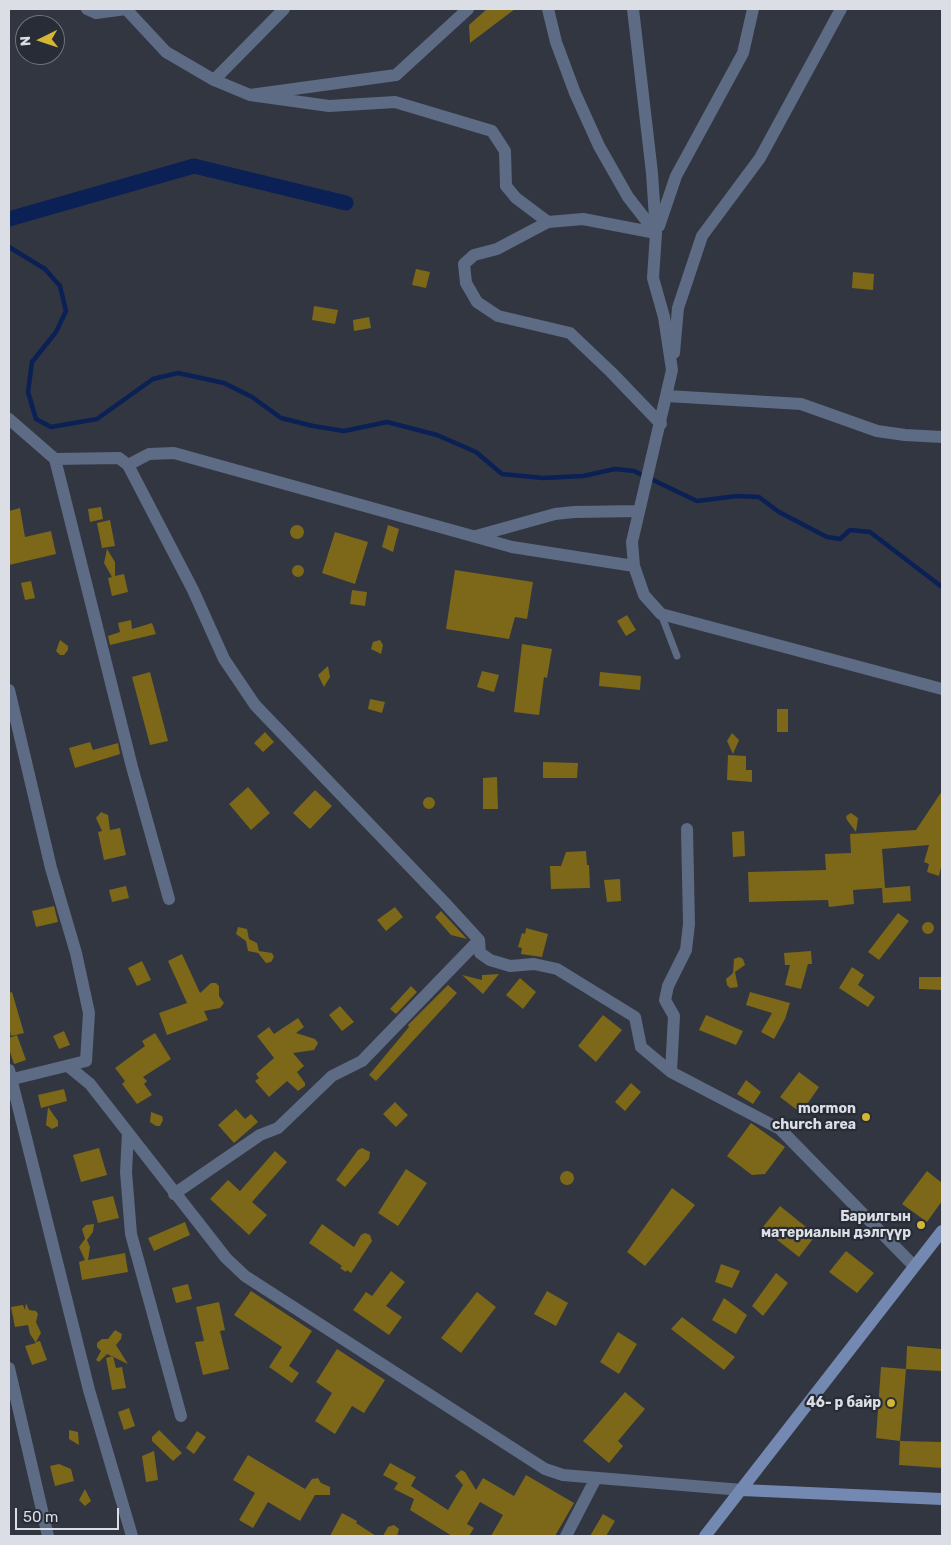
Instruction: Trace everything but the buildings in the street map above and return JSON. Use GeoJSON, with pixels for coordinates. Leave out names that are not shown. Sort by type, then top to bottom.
{"type":"FeatureCollection","features":[{"type":"Feature","properties":{"kind":"street"},"geometry":{"type":"LineString","coordinates":[[88,9],[96,13],[126,9],[166,52],[214,80],[250,95],[329,106],[395,102],[492,130],[506,152],[506,186],[516,198],[548,222]]}},
{"type":"Feature","properties":{"kind":"street"},"geometry":{"type":"LineString","coordinates":[[214,80],[284,9]]}},
{"type":"Feature","properties":{"kind":"street"},"geometry":{"type":"LineString","coordinates":[[250,95],[396,75],[468,9]]}},
{"type":"Feature","properties":{"kind":"street"},"geometry":{"type":"LineString","coordinates":[[548,9],[556,42],[575,93],[599,146],[628,197],[656,234]]}},
{"type":"Feature","properties":{"kind":"street"},"geometry":{"type":"LineString","coordinates":[[633,9],[652,173],[656,234],[653,278],[664,317],[672,370]]}},
{"type":"Feature","properties":{"kind":"street"},"geometry":{"type":"LineString","coordinates":[[656,234],[676,176],[743,53],[753,9]]}},
{"type":"Feature","properties":{"kind":"street"},"geometry":{"type":"LineString","coordinates":[[841,9],[836,15],[760,158],[702,236],[678,308],[672,370],[661,424],[632,542],[634,566],[644,595],[661,614],[942,689]]}},
{"type":"Feature","properties":{"kind":"street"},"geometry":{"type":"LineString","coordinates":[[656,234],[583,219],[548,222],[496,249],[474,255],[464,264],[466,282],[477,302],[498,316],[570,333],[661,424]]}},
{"type":"Feature","properties":{"kind":"street"},"geometry":{"type":"LineString","coordinates":[[666,396],[801,404],[877,431],[905,435],[942,436]]}},
{"type":"Feature","properties":{"kind":"street"},"geometry":{"type":"LineString","coordinates":[[9,420],[55,459],[132,767],[169,899]]}},
{"type":"Feature","properties":{"kind":"street"},"geometry":{"type":"LineString","coordinates":[[128,464],[149,454],[174,453],[512,546],[634,566]]}},
{"type":"Feature","properties":{"kind":"street"},"geometry":{"type":"LineString","coordinates":[[55,459],[120,458],[128,464],[193,590],[224,659],[256,705],[479,940],[480,953],[490,960],[510,966],[534,964],[557,969],[635,1017],[642,1047],[672,1072],[780,1129],[914,1265]]}},
{"type":"Feature","properties":{"kind":"street"},"geometry":{"type":"LineString","coordinates":[[476,536],[555,514],[640,506]]}},
{"type":"Feature","properties":{"kind":"street"},"geometry":{"type":"LineString","coordinates":[[9,690],[51,868],[76,953],[89,1013],[86,1060],[68,1066],[10,1076],[89,1390],[132,1536]]}},
{"type":"Feature","properties":{"kind":"street"},"geometry":{"type":"LineString","coordinates":[[672,1072],[674,1016],[664,1000],[668,986],[686,950],[689,924],[687,829]]}},
{"type":"Feature","properties":{"kind":"street"},"geometry":{"type":"LineString","coordinates":[[174,1194],[260,1135],[278,1128],[332,1076],[362,1061],[479,940]]}},
{"type":"Feature","properties":{"kind":"street"},"geometry":{"type":"LineString","coordinates":[[68,1066],[90,1084],[174,1194],[226,1258],[245,1276],[545,1468],[563,1475],[742,1490],[942,1499]]}},
{"type":"Feature","properties":{"kind":"street"},"geometry":{"type":"LineString","coordinates":[[128,1133],[126,1172],[131,1234],[181,1416]]}},
{"type":"Feature","properties":{"kind":"street"},"geometry":{"type":"LineString","coordinates":[[705,1536],[942,1231]]}},
{"type":"Feature","properties":{"kind":"street"},"geometry":{"type":"LineString","coordinates":[[9,1368],[48,1536]]}},
{"type":"Feature","properties":{"kind":"street"},"geometry":{"type":"LineString","coordinates":[[566,1536],[596,1478]]}},
{"type":"Feature","properties":{"kind":"lane"},"geometry":{"type":"LineString","coordinates":[[661,614],[677,656]]}},
{"type":"Feature","properties":{"kind":"waterway"},"geometry":{"type":"LineString","coordinates":[[9,219],[194,166],[346,203]]}},
{"type":"Feature","properties":{"kind":"waterway"},"geometry":{"type":"LineString","coordinates":[[9,247],[45,269],[60,286],[66,311],[56,332],[32,362],[28,392],[36,419],[51,427],[97,419],[153,379],[178,373],[224,383],[252,397],[281,418],[313,426],[344,431],[387,422],[437,435],[476,452],[502,474],[543,478],[583,476],[615,469],[634,471],[697,501],[737,496],[759,497],[779,512],[827,537],[840,539],[850,530],[870,532],[942,587]]}},
{"type":"Feature","properties":{"kind":"place","name":"mormon church area"},"geometry":{"type":"Point","coordinates":[866,1117]}},
{"type":"Feature","properties":{"kind":"place","name":"Барилгын материалын дэлгүүр"},"geometry":{"type":"Point","coordinates":[921,1225]}},
{"type":"Feature","properties":{"kind":"place","name":"46- р байр"},"geometry":{"type":"Point","coordinates":[891,1403]}}]}
